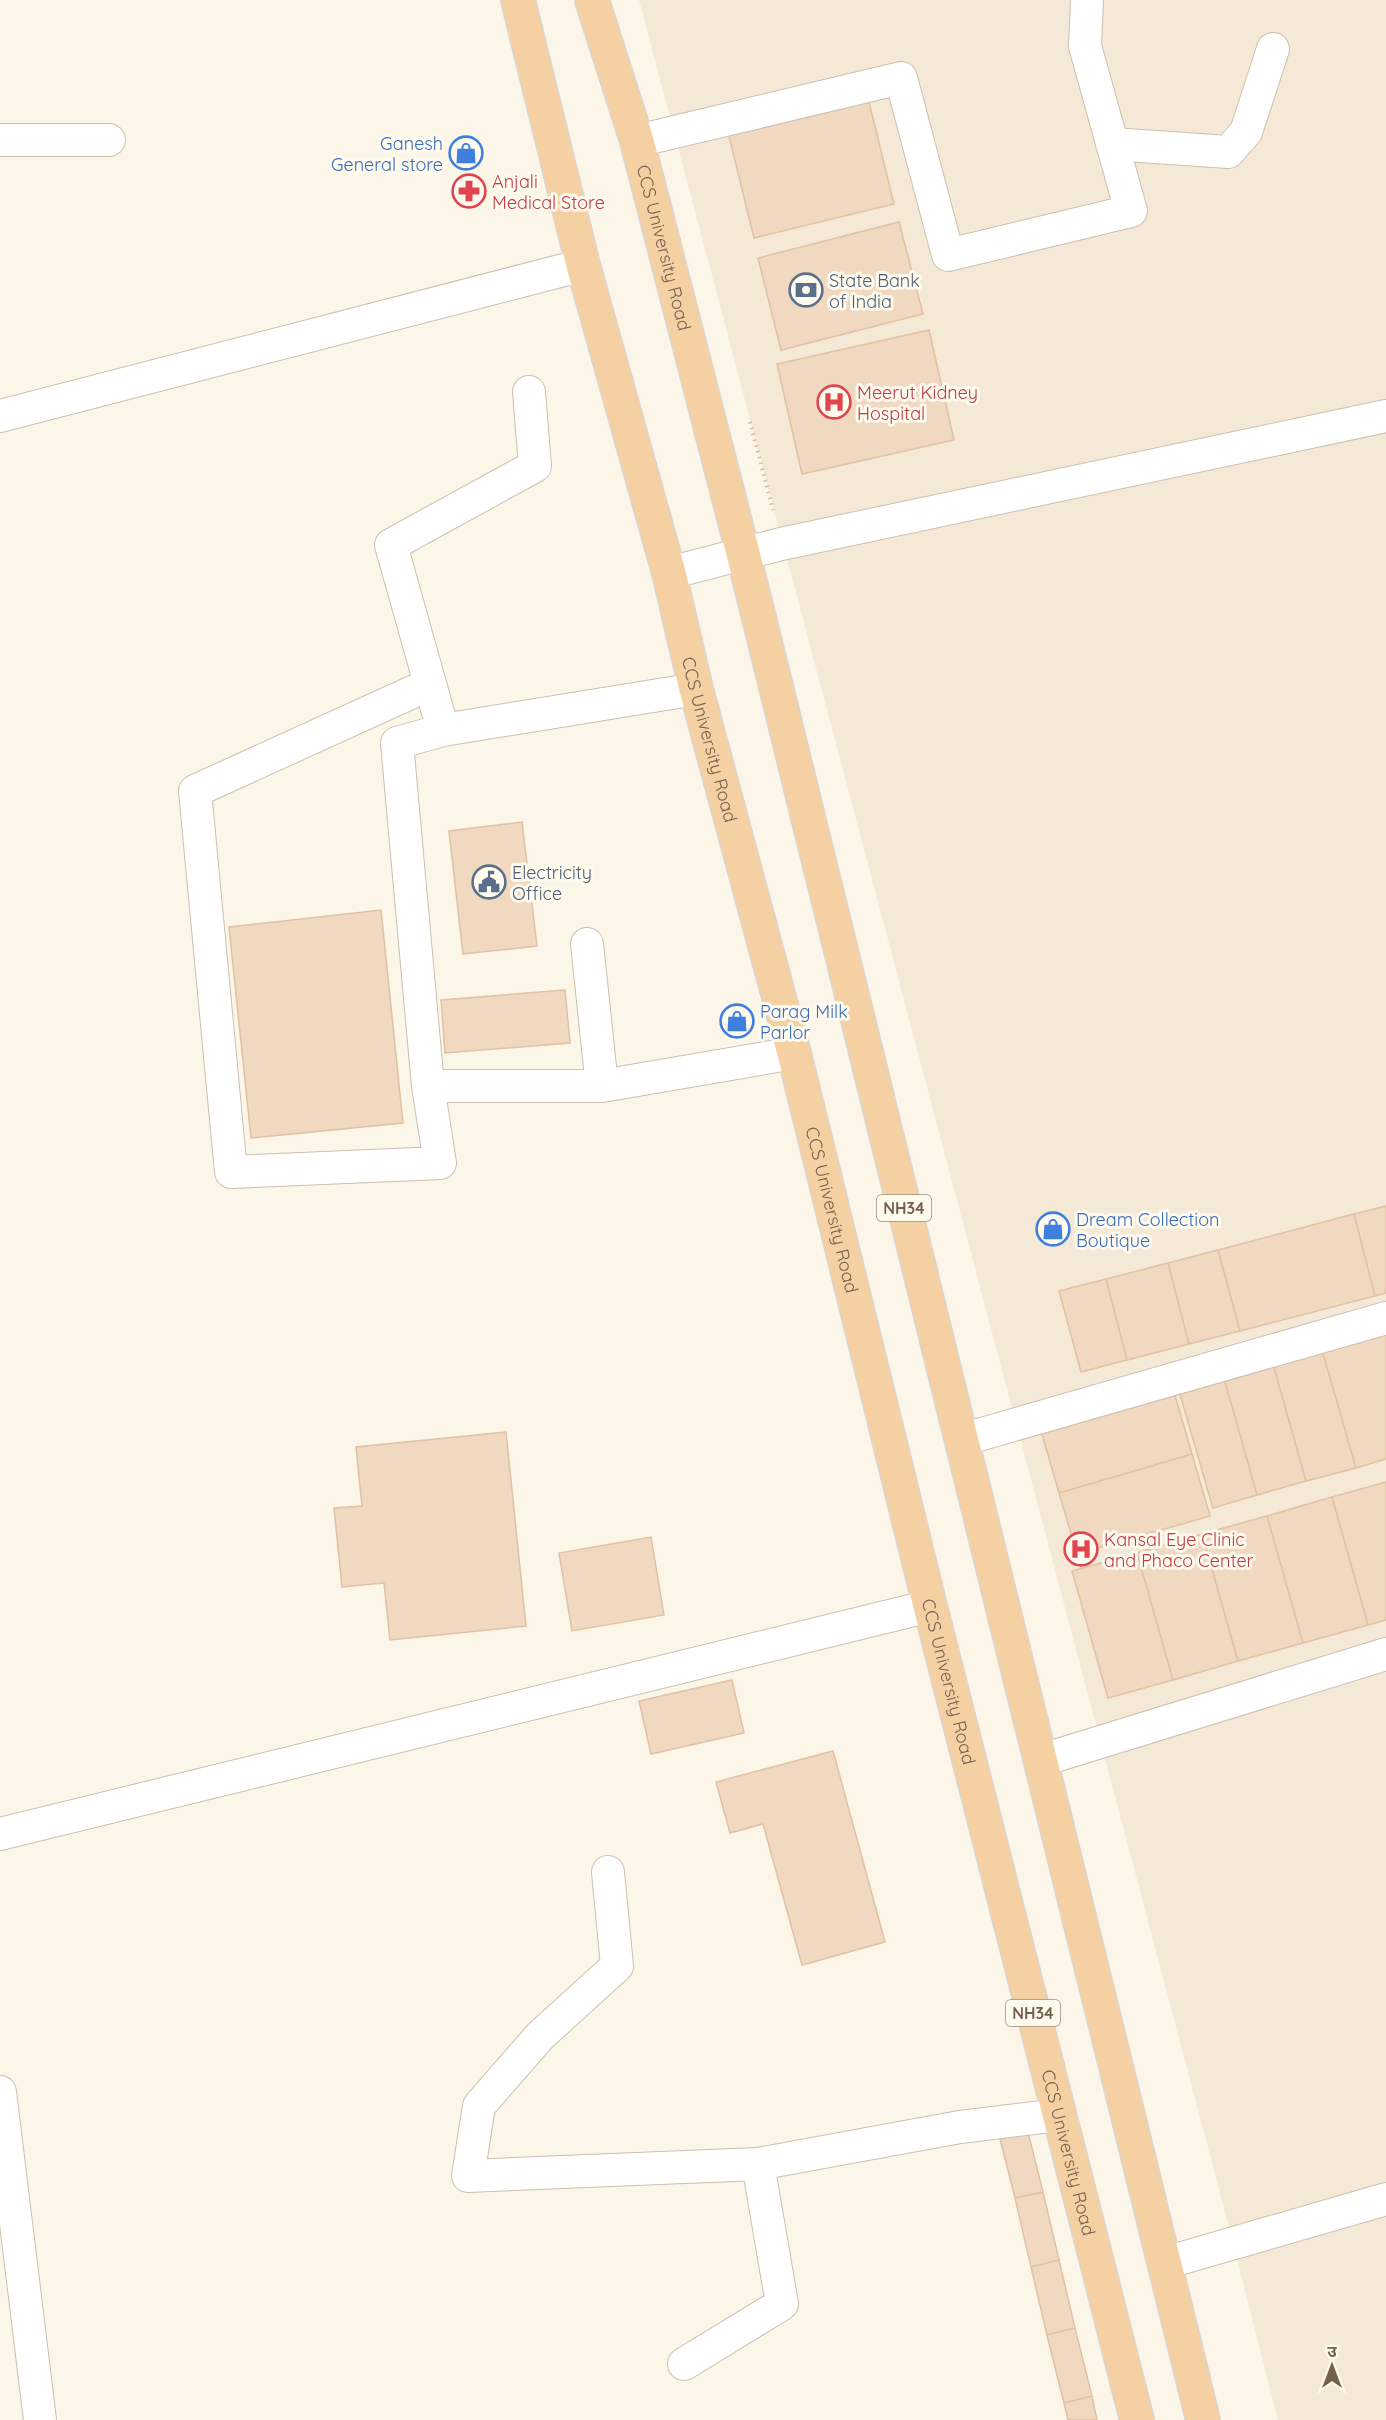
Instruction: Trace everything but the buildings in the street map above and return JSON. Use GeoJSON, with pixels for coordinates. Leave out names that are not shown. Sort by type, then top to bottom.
{"type":"FeatureCollection","features":[{"type":"Feature","properties":{"kind":"highway","name":"CCS University Road"},"geometry":{"type":"LineString","coordinates":[[518,0],[583,265],[669,573],[696,689],[794,1053],[930,1606],[1137,2420]]}},
{"type":"Feature","properties":{"kind":"highway","name":"CCS University Road"},"geometry":{"type":"LineString","coordinates":[[592,0],[637,141],[743,553],[1203,2420]]}},
{"type":"Feature","properties":{"kind":"street"},"geometry":{"type":"LineString","coordinates":[[637,141],[902,78],[948,255],[1131,211],[1085,46],[1087,0]]}},
{"type":"Feature","properties":{"kind":"street"},"geometry":{"type":"LineString","coordinates":[[1112,144],[1228,152],[1246,132],[1273,49]]}},
{"type":"Feature","properties":{"kind":"street"},"geometry":{"type":"LineString","coordinates":[[0,140],[109,140]]}},
{"type":"Feature","properties":{"kind":"street"},"geometry":{"type":"LineString","coordinates":[[0,416],[583,265]]}},
{"type":"Feature","properties":{"kind":"street"},"geometry":{"type":"LineString","coordinates":[[443,730],[390,545],[535,466],[528,392]]}},
{"type":"Feature","properties":{"kind":"street"},"geometry":{"type":"LineString","coordinates":[[669,573],[743,553],[1386,416]]}},
{"type":"Feature","properties":{"kind":"street"},"geometry":{"type":"LineString","coordinates":[[430,684],[195,791],[231,1172],[440,1163],[428,1086],[397,742],[443,730],[696,689]]}},
{"type":"Feature","properties":{"kind":"street"},"geometry":{"type":"LineString","coordinates":[[587,944],[602,1086]]}},
{"type":"Feature","properties":{"kind":"street"},"geometry":{"type":"LineString","coordinates":[[428,1086],[602,1086],[794,1053]]}},
{"type":"Feature","properties":{"kind":"street"},"geometry":{"type":"LineString","coordinates":[[961,1440],[1386,1318]]}},
{"type":"Feature","properties":{"kind":"street"},"geometry":{"type":"LineString","coordinates":[[0,1834],[930,1606]]}},
{"type":"Feature","properties":{"kind":"street"},"geometry":{"type":"LineString","coordinates":[[1042,1760],[1386,1654]]}},
{"type":"Feature","properties":{"kind":"street"},"geometry":{"type":"LineString","coordinates":[[608,1872],[617,1966],[540,2036],[480,2106],[468,2176],[758,2164],[960,2127],[1059,2115]]}},
{"type":"Feature","properties":{"kind":"street"},"geometry":{"type":"LineString","coordinates":[[0,2092],[40,2420]]}},
{"type":"Feature","properties":{"kind":"street"},"geometry":{"type":"LineString","coordinates":[[684,2364],[782,2304],[758,2164]]}},
{"type":"Feature","properties":{"kind":"street"},"geometry":{"type":"LineString","coordinates":[[1165,2263],[1386,2199]]}},
{"type":"Feature","properties":{"kind":"shaded area"},"geometry":{"type":"Polygon","coordinates":[[[639,0],[1386,0],[1386,2420],[1278,2420],[1219,2189],[639,0]]]}},
{"type":"Feature","properties":{"kind":"place","name":"Ganesh General store"},"geometry":{"type":"Point","coordinates":[466,153]}},
{"type":"Feature","properties":{"kind":"place","name":"Anjali Medical Store"},"geometry":{"type":"Point","coordinates":[469,191]}},
{"type":"Feature","properties":{"kind":"place","name":"State Bank of India"},"geometry":{"type":"Point","coordinates":[806,290]}},
{"type":"Feature","properties":{"kind":"place","name":"Meerut Kidney Hospital"},"geometry":{"type":"Point","coordinates":[834,402]}},
{"type":"Feature","properties":{"kind":"place","name":"Electricity Office"},"geometry":{"type":"Point","coordinates":[489,882]}},
{"type":"Feature","properties":{"kind":"place","name":"Parag Milk Parlor"},"geometry":{"type":"Point","coordinates":[737,1021]}},
{"type":"Feature","properties":{"kind":"place","name":"Dream Collection Boutique"},"geometry":{"type":"Point","coordinates":[1053,1229]}},
{"type":"Feature","properties":{"kind":"place","name":"Kansal Eye Clinic and Phaco Center"},"geometry":{"type":"Point","coordinates":[1081,1549]}}]}
